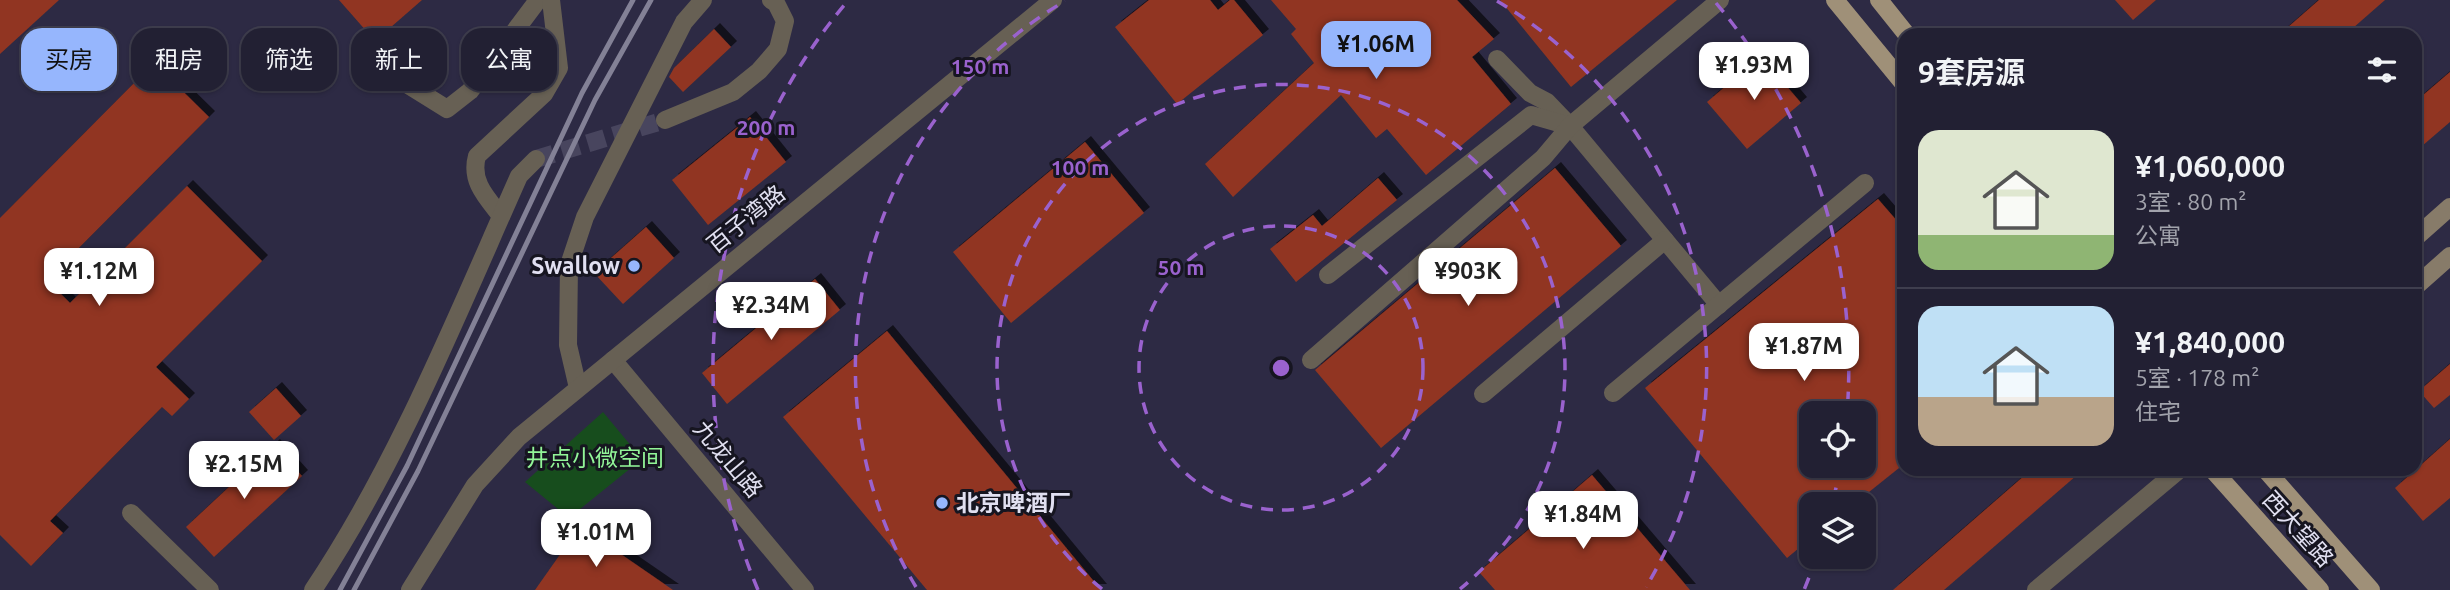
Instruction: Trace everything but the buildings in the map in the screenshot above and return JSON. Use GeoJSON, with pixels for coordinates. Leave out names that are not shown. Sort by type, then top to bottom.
{"type":"FeatureCollection","features":[{"type":"Feature","properties":{"kind":"main road"},"geometry":{"type":"LineString","coordinates":[[1835,0],[1897,75]]}},
{"type":"Feature","properties":{"kind":"main road"},"geometry":{"type":"LineString","coordinates":[[1879,0],[1901,28]]}},
{"type":"Feature","properties":{"kind":"main road"},"geometry":{"type":"LineString","coordinates":[[2422,231],[2450,207]]}},
{"type":"Feature","properties":{"kind":"main road"},"geometry":{"type":"LineString","coordinates":[[2422,281],[2450,256]]}},
{"type":"Feature","properties":{"kind":"main road","name":"西大望路"},"geometry":{"type":"LineString","coordinates":[[2218,476],[2319,590]]}},
{"type":"Feature","properties":{"kind":"main road","name":"西大望路"},"geometry":{"type":"LineString","coordinates":[[2270,476],[2371,590]]}},
{"type":"Feature","properties":{"kind":"street"},"geometry":{"type":"LineString","coordinates":[[418,91],[447,109],[470,91],[538,0]]}},
{"type":"Feature","properties":{"kind":"street"},"geometry":{"type":"LineString","coordinates":[[501,216],[480,189],[474,168],[477,156],[544,94],[559,68],[551,0]]}},
{"type":"Feature","properties":{"kind":"street"},"geometry":{"type":"LineString","coordinates":[[578,388],[568,345],[569,265],[585,217],[597,192],[684,22],[703,0]]}},
{"type":"Feature","properties":{"kind":"street"},"geometry":{"type":"LineString","coordinates":[[665,120],[733,92],[759,71],[778,49],[785,21],[771,0]]}},
{"type":"Feature","properties":{"kind":"street","name":"百子湾路"},"geometry":{"type":"LineString","coordinates":[[410,590],[475,485],[519,437],[1053,0]]}},
{"type":"Feature","properties":{"kind":"street"},"geometry":{"type":"LineString","coordinates":[[1311,360],[1543,158],[1570,126],[1720,0]]}},
{"type":"Feature","properties":{"kind":"street"},"geometry":{"type":"LineString","coordinates":[[1497,59],[1530,93],[1547,102],[1570,126],[1719,305]]}},
{"type":"Feature","properties":{"kind":"street"},"geometry":{"type":"LineString","coordinates":[[1328,275],[1531,115],[1570,126]]}},
{"type":"Feature","properties":{"kind":"street"},"geometry":{"type":"LineString","coordinates":[[313,590],[350,529],[411,415],[519,176],[536,159]]}},
{"type":"Feature","properties":{"kind":"street"},"geometry":{"type":"LineString","coordinates":[[1614,393],[1865,183]]}},
{"type":"Feature","properties":{"kind":"street"},"geometry":{"type":"LineString","coordinates":[[1483,394],[1665,240]]}},
{"type":"Feature","properties":{"kind":"street","name":"九龙山路"},"geometry":{"type":"LineString","coordinates":[[613,360],[805,590]]}},
{"type":"Feature","properties":{"kind":"street"},"geometry":{"type":"LineString","coordinates":[[2036,590],[2172,476]]}},
{"type":"Feature","properties":{"kind":"street"},"geometry":{"type":"LineString","coordinates":[[131,513],[210,590]]}},
{"type":"Feature","properties":{"kind":"green space","name":"井点小微空间"},"geometry":{"type":"Polygon","coordinates":[[[603,412],[642,459],[569,518],[525,482],[603,412]]]}},
{"type":"Feature","properties":{"kind":"tunnel"},"geometry":{"type":"LineString","coordinates":[[536,159],[665,120]]}},
{"type":"Feature","properties":{"kind":"railway"},"geometry":{"type":"LineString","coordinates":[[340,590],[407,466],[582,93],[633,0]]}},
{"type":"Feature","properties":{"kind":"railway"},"geometry":{"type":"LineString","coordinates":[[354,590],[418,471],[595,100],[651,0]]}},
{"type":"Feature","properties":{"kind":"place","name":"Swallow"},"geometry":{"type":"Point","coordinates":[634,266]}},
{"type":"Feature","properties":{"kind":"place","name":"北京啤酒厂"},"geometry":{"type":"Point","coordinates":[942,503]}}]}
